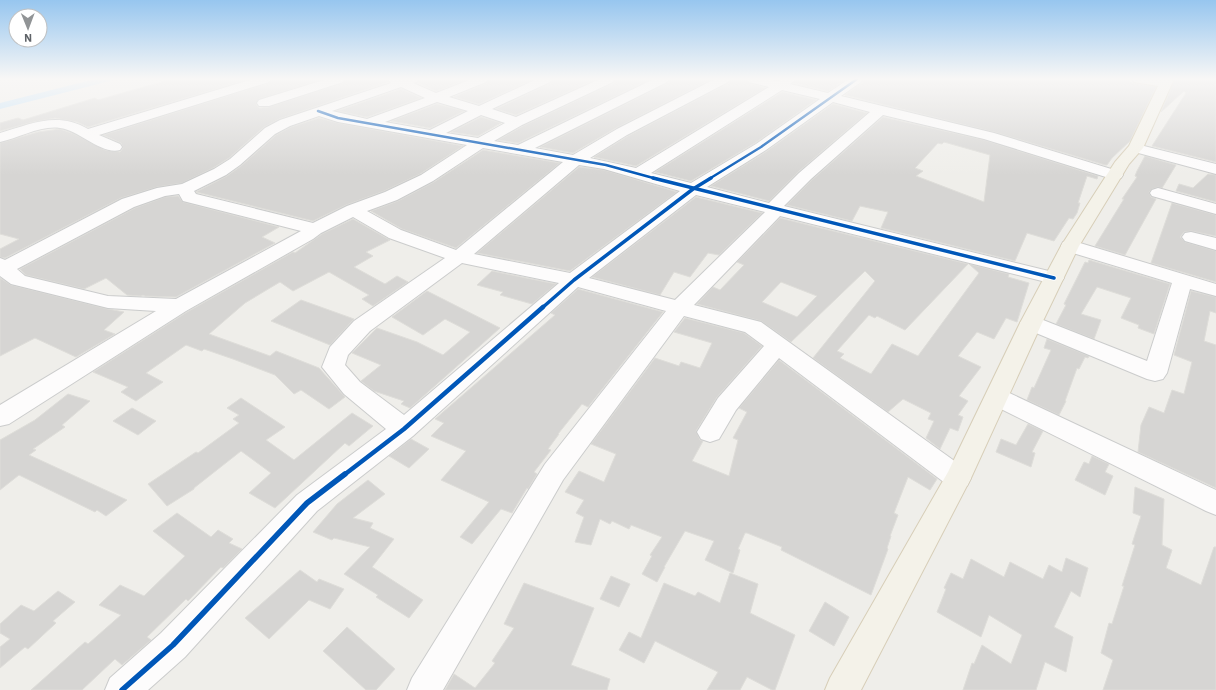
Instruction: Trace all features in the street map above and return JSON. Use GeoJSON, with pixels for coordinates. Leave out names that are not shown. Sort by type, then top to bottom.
{"type":"FeatureCollection","features":[{"type":"Feature","properties":{"kind":"main road"},"geometry":{"type":"LineString","coordinates":[[842,690],[958,478],[1031,323],[1070,246],[1115,175],[1136,148],[1153,111]]}},
{"type":"Feature","properties":{"kind":"street"},"geometry":{"type":"LineString","coordinates":[[86,134],[160,111]]}},
{"type":"Feature","properties":{"kind":"street"},"geometry":{"type":"LineString","coordinates":[[179,306],[108,302],[18,280],[1,268],[128,203],[163,191],[185,189],[220,172],[235,162],[270,131],[285,123],[317,111]]}},
{"type":"Feature","properties":{"kind":"street"},"geometry":{"type":"LineString","coordinates":[[319,111],[338,118],[522,149],[606,165],[693,190],[1054,278]]}},
{"type":"Feature","properties":{"kind":"street"},"geometry":{"type":"LineString","coordinates":[[367,123],[400,111]]}},
{"type":"Feature","properties":{"kind":"street"},"geometry":{"type":"LineString","coordinates":[[433,134],[478,111]]}},
{"type":"Feature","properties":{"kind":"street"},"geometry":{"type":"LineString","coordinates":[[484,111],[517,122]]}},
{"type":"Feature","properties":{"kind":"street"},"geometry":{"type":"LineString","coordinates":[[0,417],[179,306],[307,235],[315,229],[353,210],[391,196],[427,178],[482,142],[517,122],[540,111]]}},
{"type":"Feature","properties":{"kind":"street"},"geometry":{"type":"LineString","coordinates":[[522,149],[598,111]]}},
{"type":"Feature","properties":{"kind":"street"},"geometry":{"type":"LineString","coordinates":[[404,429],[352,388],[333,366],[338,352],[362,326],[459,257],[575,160],[622,132],[662,111]]}},
{"type":"Feature","properties":{"kind":"street"},"geometry":{"type":"LineString","coordinates":[[638,174],[738,111]]}},
{"type":"Feature","properties":{"kind":"street"},"geometry":{"type":"LineString","coordinates":[[122,690],[174,644],[307,503],[404,429],[574,280],[693,190],[761,147],[810,111]]}},
{"type":"Feature","properties":{"kind":"street"},"geometry":{"type":"LineString","coordinates":[[424,690],[554,472],[680,307],[805,176],[879,111]]}},
{"type":"Feature","properties":{"kind":"street"},"geometry":{"type":"LineString","coordinates":[[885,111],[989,136],[1115,175]]}},
{"type":"Feature","properties":{"kind":"street"},"geometry":{"type":"LineString","coordinates":[[0,138],[38,126],[58,123],[71,125],[115,148]]}},
{"type":"Feature","properties":{"kind":"street"},"geometry":{"type":"LineString","coordinates":[[1136,148],[1216,169]]}},
{"type":"Feature","properties":{"kind":"street"},"geometry":{"type":"LineString","coordinates":[[185,189],[189,197],[315,229]]}},
{"type":"Feature","properties":{"kind":"street"},"geometry":{"type":"LineString","coordinates":[[1158,193],[1216,209]]}},
{"type":"Feature","properties":{"kind":"street"},"geometry":{"type":"LineString","coordinates":[[353,210],[395,234],[459,257],[574,280],[754,327],[777,346],[958,478]]}},
{"type":"Feature","properties":{"kind":"street"},"geometry":{"type":"LineString","coordinates":[[1191,237],[1216,244]]}},
{"type":"Feature","properties":{"kind":"street"},"geometry":{"type":"LineString","coordinates":[[1070,246],[1216,290]]}},
{"type":"Feature","properties":{"kind":"street"},"geometry":{"type":"LineString","coordinates":[[1031,323],[1155,373],[1183,280]]}},
{"type":"Feature","properties":{"kind":"street"},"geometry":{"type":"LineString","coordinates":[[710,432],[727,404],[777,346]]}},
{"type":"Feature","properties":{"kind":"street"},"geometry":{"type":"LineString","coordinates":[[997,397],[1216,503]]}},
{"type":"Feature","properties":{"kind":"building"},"geometry":{"type":"Polygon","coordinates":[[[52,111],[141,111],[88,127],[77,122],[55,118],[0,131],[0,123],[18,118],[23,120],[52,111]]]}},
{"type":"Feature","properties":{"kind":"building"},"geometry":{"type":"Polygon","coordinates":[[[179,111],[302,111],[279,119],[264,127],[229,158],[213,168],[182,183],[157,187],[121,198],[5,258],[0,257],[0,249],[19,239],[0,234],[0,143],[38,132],[60,129],[74,134],[105,150],[120,152],[123,148],[121,143],[103,135],[179,111]]]}},
{"type":"Feature","properties":{"kind":"building"},"geometry":{"type":"Polygon","coordinates":[[[338,111],[383,111],[367,117],[338,111]]]}},
{"type":"Feature","properties":{"kind":"building"},"geometry":{"type":"Polygon","coordinates":[[[418,111],[464,111],[430,128],[391,121],[418,111]]]}},
{"type":"Feature","properties":{"kind":"building"},"geometry":{"type":"Polygon","coordinates":[[[503,111],[525,111],[516,115],[503,111]]]}},
{"type":"Feature","properties":{"kind":"building"},"geometry":{"type":"Polygon","coordinates":[[[554,111],[584,111],[518,143],[498,140],[554,111]]]}},
{"type":"Feature","properties":{"kind":"building"},"geometry":{"type":"Polygon","coordinates":[[[612,111],[649,111],[573,153],[540,147],[612,111]]]}},
{"type":"Feature","properties":{"kind":"building"},"geometry":{"type":"Polygon","coordinates":[[[675,111],[727,111],[636,166],[594,157],[628,136],[675,111]]]}},
{"type":"Feature","properties":{"kind":"building"},"geometry":{"type":"Polygon","coordinates":[[[752,111],[800,111],[755,143],[691,181],[655,172],[752,111]]]}},
{"type":"Feature","properties":{"kind":"building"},"geometry":{"type":"Polygon","coordinates":[[[823,111],[860,111],[867,113],[798,172],[769,201],[711,186],[767,151],[823,111]]]}},
{"type":"Feature","properties":{"kind":"building"},"geometry":{"type":"Polygon","coordinates":[[[910,111],[1144,111],[1130,141],[1112,158],[1107,165],[994,132],[910,111]]]}},
{"type":"Feature","properties":{"kind":"building"},"geometry":{"type":"Polygon","coordinates":[[[1174,111],[1216,111],[1216,162],[1152,146],[1174,111]]]}},
{"type":"Feature","properties":{"kind":"building"},"geometry":{"type":"Polygon","coordinates":[[[481,117],[501,123],[478,136],[451,132],[481,117]]]}},
{"type":"Feature","properties":{"kind":"building"},"geometry":{"type":"Polygon","coordinates":[[[883,117],[984,140],[1098,176],[1097,179],[1087,176],[1078,203],[1080,203],[1077,213],[1073,219],[1069,218],[1054,241],[1027,233],[1015,261],[881,228],[888,212],[860,206],[852,221],[787,205],[812,180],[883,117]],[[944,142],[942,144],[938,143],[915,168],[923,171],[916,176],[984,202],[990,155],[944,142]]]}},
{"type":"Feature","properties":{"kind":"building"},"geometry":{"type":"Polygon","coordinates":[[[319,118],[338,123],[463,146],[420,174],[384,191],[346,205],[313,221],[196,192],[227,176],[241,166],[276,135],[291,127],[319,118]]]}},
{"type":"Feature","properties":{"kind":"building"},"geometry":{"type":"Polygon","coordinates":[[[483,150],[560,163],[456,248],[402,229],[371,211],[398,201],[434,182],[483,150]]]}},
{"type":"Feature","properties":{"kind":"building"},"geometry":{"type":"Polygon","coordinates":[[[1145,156],[1176,165],[1162,188],[1158,187],[1149,192],[1151,197],[1156,199],[1125,255],[1095,246],[1124,199],[1122,199],[1137,177],[1135,176],[1145,156]]]}},
{"type":"Feature","properties":{"kind":"building"},"geometry":{"type":"Polygon","coordinates":[[[579,167],[604,170],[677,192],[570,271],[477,253],[579,167]]]}},
{"type":"Feature","properties":{"kind":"building"},"geometry":{"type":"Polygon","coordinates":[[[1208,174],[1216,175],[1216,202],[1176,191],[1179,184],[1193,188],[1208,174]]]}},
{"type":"Feature","properties":{"kind":"building"},"geometry":{"type":"Polygon","coordinates":[[[178,196],[183,202],[279,227],[262,237],[275,243],[176,297],[127,295],[106,278],[84,289],[26,275],[20,269],[135,208],[165,197],[178,196]]]}},
{"type":"Feature","properties":{"kind":"building"},"geometry":{"type":"Polygon","coordinates":[[[696,197],[762,213],[719,255],[708,253],[690,277],[674,272],[660,295],[592,277],[696,197]]]}},
{"type":"Feature","properties":{"kind":"building"},"geometry":{"type":"Polygon","coordinates":[[[1172,203],[1216,215],[1216,236],[1191,231],[1184,232],[1180,237],[1185,242],[1216,251],[1216,282],[1151,263],[1172,203]]]}},
{"type":"Feature","properties":{"kind":"building"},"geometry":{"type":"Polygon","coordinates":[[[780,218],[968,264],[905,330],[877,316],[875,318],[869,315],[837,351],[844,354],[840,358],[871,374],[892,344],[918,356],[979,273],[969,264],[1009,274],[1008,277],[1029,283],[1017,322],[1006,318],[994,339],[977,332],[958,356],[981,367],[959,396],[968,401],[958,415],[963,417],[958,431],[950,428],[940,449],[926,438],[934,421],[928,419],[931,413],[903,399],[888,412],[813,358],[875,281],[865,271],[791,342],[761,321],[697,304],[713,287],[720,290],[744,265],[737,262],[780,218]],[[781,282],[762,302],[797,317],[817,296],[781,282]]]}},
{"type":"Feature","properties":{"kind":"building"},"geometry":{"type":"Polygon","coordinates":[[[353,219],[390,240],[366,252],[373,256],[354,267],[385,284],[397,276],[408,282],[373,306],[362,299],[369,295],[329,272],[293,291],[280,282],[245,303],[209,334],[270,356],[276,351],[319,368],[345,397],[329,409],[301,390],[294,394],[275,375],[204,349],[202,351],[186,345],[146,373],[163,382],[136,401],[121,392],[128,387],[93,372],[187,312],[293,252],[295,253],[322,234],[353,219]]]}},
{"type":"Feature","properties":{"kind":"building"},"geometry":{"type":"Polygon","coordinates":[[[1089,260],[1170,284],[1154,334],[1138,328],[1139,325],[1121,318],[1131,298],[1097,287],[1081,314],[1101,320],[1094,339],[1056,324],[1066,305],[1064,304],[1085,262],[1088,263],[1089,260]]]}},
{"type":"Feature","properties":{"kind":"building"},"geometry":{"type":"Polygon","coordinates":[[[492,271],[556,284],[532,304],[500,295],[503,292],[477,285],[492,271]]]}},
{"type":"Feature","properties":{"kind":"building"},"geometry":{"type":"Polygon","coordinates":[[[0,278],[11,285],[124,312],[104,330],[115,334],[76,357],[35,338],[0,356],[0,278]]]}},
{"type":"Feature","properties":{"kind":"building"},"geometry":{"type":"Polygon","coordinates":[[[578,289],[663,312],[588,407],[582,404],[558,434],[548,449],[551,450],[534,472],[537,474],[512,513],[501,509],[472,544],[460,537],[489,502],[441,480],[466,451],[431,436],[444,423],[435,419],[555,315],[551,313],[578,289]]]}},
{"type":"Feature","properties":{"kind":"building"},"geometry":{"type":"Polygon","coordinates":[[[427,291],[500,328],[410,408],[401,404],[404,401],[374,391],[361,381],[381,365],[352,353],[377,328],[417,342],[443,355],[470,332],[445,319],[423,335],[392,317],[427,291]]]}},
{"type":"Feature","properties":{"kind":"building"},"geometry":{"type":"Polygon","coordinates":[[[1191,291],[1216,297],[1216,313],[1210,311],[1204,341],[1216,345],[1216,488],[1138,452],[1141,425],[1149,407],[1164,413],[1172,390],[1184,394],[1192,362],[1174,355],[1191,291]]]}},
{"type":"Feature","properties":{"kind":"building"},"geometry":{"type":"Polygon","coordinates":[[[301,300],[354,319],[330,345],[271,321],[301,300]]]}},
{"type":"Feature","properties":{"kind":"building"},"geometry":{"type":"Polygon","coordinates":[[[685,318],[744,333],[762,346],[717,397],[696,431],[700,440],[703,441],[692,461],[729,476],[738,440],[733,438],[747,412],[739,408],[779,360],[937,479],[930,490],[908,477],[894,513],[898,515],[890,536],[888,549],[871,595],[781,550],[782,547],[747,533],[745,533],[738,549],[740,550],[733,573],[705,560],[714,541],[685,531],[657,582],[642,574],[652,556],[650,555],[662,537],[631,525],[629,529],[612,521],[610,524],[600,519],[591,545],[575,542],[584,517],[576,513],[584,500],[565,492],[579,471],[604,482],[616,454],[591,444],[655,358],[679,366],[681,362],[700,368],[712,343],[674,332],[685,318]]]}},
{"type":"Feature","properties":{"kind":"building"},"geometry":{"type":"Polygon","coordinates":[[[1047,339],[1089,356],[1088,358],[1085,357],[1079,369],[1077,368],[1066,401],[1059,415],[1027,400],[1051,350],[1044,348],[1047,339]]]}},
{"type":"Feature","properties":{"kind":"building"},"geometry":{"type":"Polygon","coordinates":[[[68,394],[90,401],[62,425],[65,427],[33,449],[36,450],[29,455],[127,500],[106,516],[97,510],[95,512],[19,475],[0,490],[0,440],[35,420],[68,394]]]}},
{"type":"Feature","properties":{"kind":"building"},"geometry":{"type":"Polygon","coordinates":[[[241,398],[285,427],[266,440],[294,460],[352,413],[373,426],[349,446],[345,443],[275,508],[249,493],[271,473],[241,451],[194,489],[167,506],[148,484],[196,452],[198,453],[239,423],[233,419],[239,415],[227,408],[241,398]]]}},
{"type":"Feature","properties":{"kind":"building"},"geometry":{"type":"Polygon","coordinates":[[[132,408],[156,421],[138,435],[113,421],[132,408]]]}},
{"type":"Feature","properties":{"kind":"building"},"geometry":{"type":"Polygon","coordinates":[[[1028,424],[1043,431],[1032,452],[1035,453],[1031,467],[996,452],[1001,439],[1016,445],[1028,424]]]}},
{"type":"Feature","properties":{"kind":"building"},"geometry":{"type":"Polygon","coordinates":[[[411,439],[429,449],[409,468],[389,456],[411,439]]]}},
{"type":"Feature","properties":{"kind":"building"},"geometry":{"type":"Polygon","coordinates":[[[1092,456],[1109,464],[1105,472],[1113,476],[1105,495],[1075,480],[1084,462],[1089,464],[1092,456]]]}},
{"type":"Feature","properties":{"kind":"building"},"geometry":{"type":"Polygon","coordinates":[[[368,480],[385,494],[353,518],[373,523],[370,528],[394,539],[372,567],[423,600],[409,618],[376,597],[378,595],[344,574],[370,547],[334,538],[332,540],[313,532],[337,504],[368,480]]]}},
{"type":"Feature","properties":{"kind":"building"},"geometry":{"type":"Polygon","coordinates":[[[1135,487],[1164,499],[1162,545],[1172,550],[1166,568],[1201,585],[1214,547],[1216,547],[1216,690],[1103,690],[1113,660],[1101,653],[1109,623],[1112,624],[1124,586],[1122,586],[1135,545],[1132,544],[1141,516],[1133,513],[1135,487]]]}},
{"type":"Feature","properties":{"kind":"building"},"geometry":{"type":"Polygon","coordinates":[[[177,513],[211,537],[218,530],[233,539],[229,543],[242,549],[223,568],[221,567],[188,601],[186,599],[147,637],[151,640],[122,665],[115,659],[82,690],[31,690],[85,642],[88,644],[121,615],[99,605],[120,585],[144,596],[185,556],[153,531],[177,513]]]}},
{"type":"Feature","properties":{"kind":"building"},"geometry":{"type":"Polygon","coordinates":[[[1066,558],[1088,568],[1080,597],[1071,591],[1054,627],[1073,637],[1066,672],[1045,662],[1036,690],[963,690],[972,663],[974,664],[982,645],[1011,664],[1022,635],[989,615],[981,637],[937,612],[946,589],[944,588],[951,573],[963,579],[971,559],[1004,577],[1010,562],[1043,579],[1049,565],[1062,572],[1066,558]]]}},
{"type":"Feature","properties":{"kind":"building"},"geometry":{"type":"Polygon","coordinates":[[[300,570],[317,582],[319,579],[344,589],[330,609],[309,600],[269,639],[245,618],[300,570]]]}},
{"type":"Feature","properties":{"kind":"building"},"geometry":{"type":"Polygon","coordinates":[[[730,573],[758,584],[750,613],[795,635],[775,690],[772,690],[747,677],[740,690],[707,690],[718,672],[655,641],[644,663],[619,650],[629,632],[641,638],[664,583],[695,596],[698,592],[720,603],[730,573]]]}},
{"type":"Feature","properties":{"kind":"building"},"geometry":{"type":"Polygon","coordinates":[[[611,576],[630,584],[619,607],[600,599],[611,576]]]}},
{"type":"Feature","properties":{"kind":"building"},"geometry":{"type":"Polygon","coordinates":[[[524,583],[594,608],[571,665],[610,679],[607,690],[445,690],[454,674],[475,688],[495,663],[492,661],[514,628],[504,624],[524,583]]]}},
{"type":"Feature","properties":{"kind":"building"},"geometry":{"type":"Polygon","coordinates":[[[58,591],[75,602],[53,621],[56,623],[28,649],[25,647],[0,668],[0,647],[10,639],[0,633],[0,624],[21,605],[34,611],[58,591]]]}},
{"type":"Feature","properties":{"kind":"building"},"geometry":{"type":"Polygon","coordinates":[[[825,602],[849,617],[834,646],[809,631],[825,602]]]}},
{"type":"Feature","properties":{"kind":"building"},"geometry":{"type":"Polygon","coordinates":[[[347,627],[395,669],[376,690],[366,690],[323,651],[347,627]]]}},
{"type":"Feature","properties":{"kind":"cycle path"},"geometry":{"type":"LineString","coordinates":[[319,111],[338,118],[606,165],[693,189],[1054,278]]}},
{"type":"Feature","properties":{"kind":"cycle path"},"geometry":{"type":"LineString","coordinates":[[122,690],[173,645],[307,503],[404,429],[574,280],[693,189],[761,147],[812,111]]}}]}
